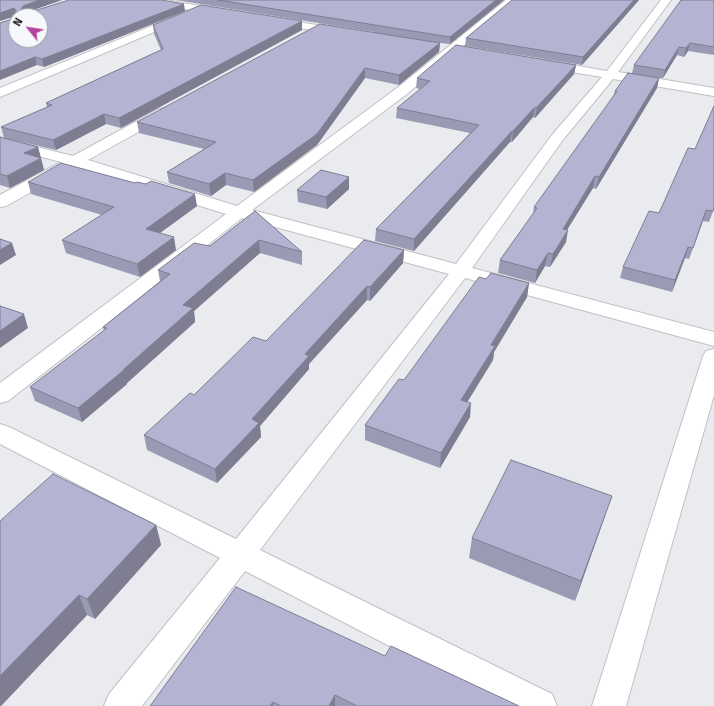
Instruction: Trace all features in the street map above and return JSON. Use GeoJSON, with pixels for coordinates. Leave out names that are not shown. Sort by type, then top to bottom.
{"type":"FeatureCollection","features":[{"type":"Feature","properties":{"kind":"street"},"geometry":{"type":"LineString","coordinates":[[149,0],[168,1],[200,9],[232,14]]}},
{"type":"Feature","properties":{"kind":"street"},"geometry":{"type":"LineString","coordinates":[[0,395],[239,212],[402,91],[512,0]]}},
{"type":"Feature","properties":{"kind":"street"},"geometry":{"type":"LineString","coordinates":[[121,706],[241,555],[461,271],[557,138],[610,75],[666,0]]}},
{"type":"Feature","properties":{"kind":"street"},"geometry":{"type":"LineString","coordinates":[[0,94],[200,9]]}},
{"type":"Feature","properties":{"kind":"street"},"geometry":{"type":"LineString","coordinates":[[263,19],[355,34]]}},
{"type":"Feature","properties":{"kind":"street"},"geometry":{"type":"LineString","coordinates":[[296,40],[317,28]]}},
{"type":"Feature","properties":{"kind":"street"},"geometry":{"type":"LineString","coordinates":[[532,62],[714,92]]}},
{"type":"Feature","properties":{"kind":"street"},"geometry":{"type":"LineString","coordinates":[[0,202],[177,105]]}},
{"type":"Feature","properties":{"kind":"street"},"geometry":{"type":"LineString","coordinates":[[0,142],[74,161],[239,212],[714,339]]}},
{"type":"Feature","properties":{"kind":"street"},"geometry":{"type":"LineString","coordinates":[[609,706],[714,356]]}},
{"type":"Feature","properties":{"kind":"street"},"geometry":{"type":"LineString","coordinates":[[0,433],[540,706]]}},
{"type":"Feature","properties":{"kind":"building"},"geometry":{"type":"Polygon","coordinates":[[[0,0],[40,0],[23,6],[22,8],[8,8],[8,10],[0,13],[0,0]]]}},
{"type":"Feature","properties":{"kind":"building"},"geometry":{"type":"Polygon","coordinates":[[[69,0],[162,0],[184,4],[42,59],[35,57],[0,71],[0,23],[8,20],[8,48],[48,48],[48,8],[43,8],[69,0]]]}},
{"type":"Feature","properties":{"kind":"building"},"geometry":{"type":"Polygon","coordinates":[[[218,0],[496,0],[450,37],[218,0]]]}},
{"type":"Feature","properties":{"kind":"building"},"geometry":{"type":"Polygon","coordinates":[[[512,0],[634,0],[583,57],[466,38],[512,0]]]}},
{"type":"Feature","properties":{"kind":"building"},"geometry":{"type":"Polygon","coordinates":[[[681,0],[714,0],[714,47],[690,43],[686,48],[679,47],[665,70],[634,65],[681,0]]]}},
{"type":"Feature","properties":{"kind":"building"},"geometry":{"type":"Polygon","coordinates":[[[201,5],[302,21],[119,118],[104,114],[53,140],[1,127],[52,105],[46,103],[163,49],[153,25],[201,5]]]}},
{"type":"Feature","properties":{"kind":"building"},"geometry":{"type":"Polygon","coordinates":[[[320,24],[440,43],[399,75],[365,68],[317,134],[253,180],[225,173],[209,184],[167,172],[216,142],[137,122],[320,24]]]}},
{"type":"Feature","properties":{"kind":"building"},"geometry":{"type":"Polygon","coordinates":[[[456,45],[576,65],[537,107],[535,107],[512,131],[414,239],[376,229],[479,125],[397,108],[430,81],[417,78],[456,45]]]}},
{"type":"Feature","properties":{"kind":"building"},"geometry":{"type":"Polygon","coordinates":[[[628,73],[659,78],[599,177],[595,176],[563,229],[568,230],[553,254],[548,253],[537,270],[500,260],[537,208],[534,207],[617,91],[615,91],[628,73]]]}},
{"type":"Feature","properties":{"kind":"building"},"geometry":{"type":"Polygon","coordinates":[[[714,106],[714,208],[713,211],[706,210],[693,248],[688,247],[675,280],[623,267],[649,211],[659,213],[688,148],[695,149],[714,106]]]}},
{"type":"Feature","properties":{"kind":"building"},"geometry":{"type":"Polygon","coordinates":[[[0,137],[38,147],[24,153],[41,158],[7,176],[0,174],[0,137]]]}},
{"type":"Feature","properties":{"kind":"building"},"geometry":{"type":"Polygon","coordinates":[[[61,163],[135,183],[146,184],[151,181],[195,194],[146,229],[174,237],[137,264],[62,240],[114,207],[28,182],[61,163]]]}},
{"type":"Feature","properties":{"kind":"building"},"geometry":{"type":"Polygon","coordinates":[[[321,170],[349,177],[326,197],[297,190],[321,170]]]}},
{"type":"Feature","properties":{"kind":"building"},"geometry":{"type":"Polygon","coordinates":[[[255,211],[302,252],[259,240],[183,305],[193,308],[124,370],[78,408],[30,387],[107,328],[103,327],[170,274],[158,270],[194,243],[210,246],[255,211]]]}},
{"type":"Feature","properties":{"kind":"building"},"geometry":{"type":"Polygon","coordinates":[[[0,239],[12,243],[0,250],[0,239]]]}},
{"type":"Feature","properties":{"kind":"building"},"geometry":{"type":"Polygon","coordinates":[[[364,240],[404,250],[370,287],[367,286],[305,354],[309,356],[252,419],[259,423],[215,469],[144,435],[190,393],[194,395],[253,337],[266,341],[364,240]]]}},
{"type":"Feature","properties":{"kind":"building"},"geometry":{"type":"Polygon","coordinates":[[[491,273],[529,283],[491,345],[495,346],[461,400],[471,403],[441,453],[365,425],[399,379],[404,380],[479,277],[486,279],[491,273]]]}},
{"type":"Feature","properties":{"kind":"building"},"geometry":{"type":"Polygon","coordinates":[[[0,306],[24,314],[0,331],[0,306]]]}},
{"type":"Feature","properties":{"kind":"building"},"geometry":{"type":"Polygon","coordinates":[[[511,460],[612,496],[581,581],[472,538],[511,460]]]}},
{"type":"Feature","properties":{"kind":"building"},"geometry":{"type":"Polygon","coordinates":[[[53,474],[156,525],[87,599],[79,595],[0,676],[0,521],[53,474]]]}},
{"type":"Feature","properties":{"kind":"building"},"geometry":{"type":"Polygon","coordinates":[[[236,587],[385,656],[391,646],[519,706],[357,706],[335,695],[329,706],[281,706],[273,702],[270,706],[150,706],[236,587]]]}}]}
